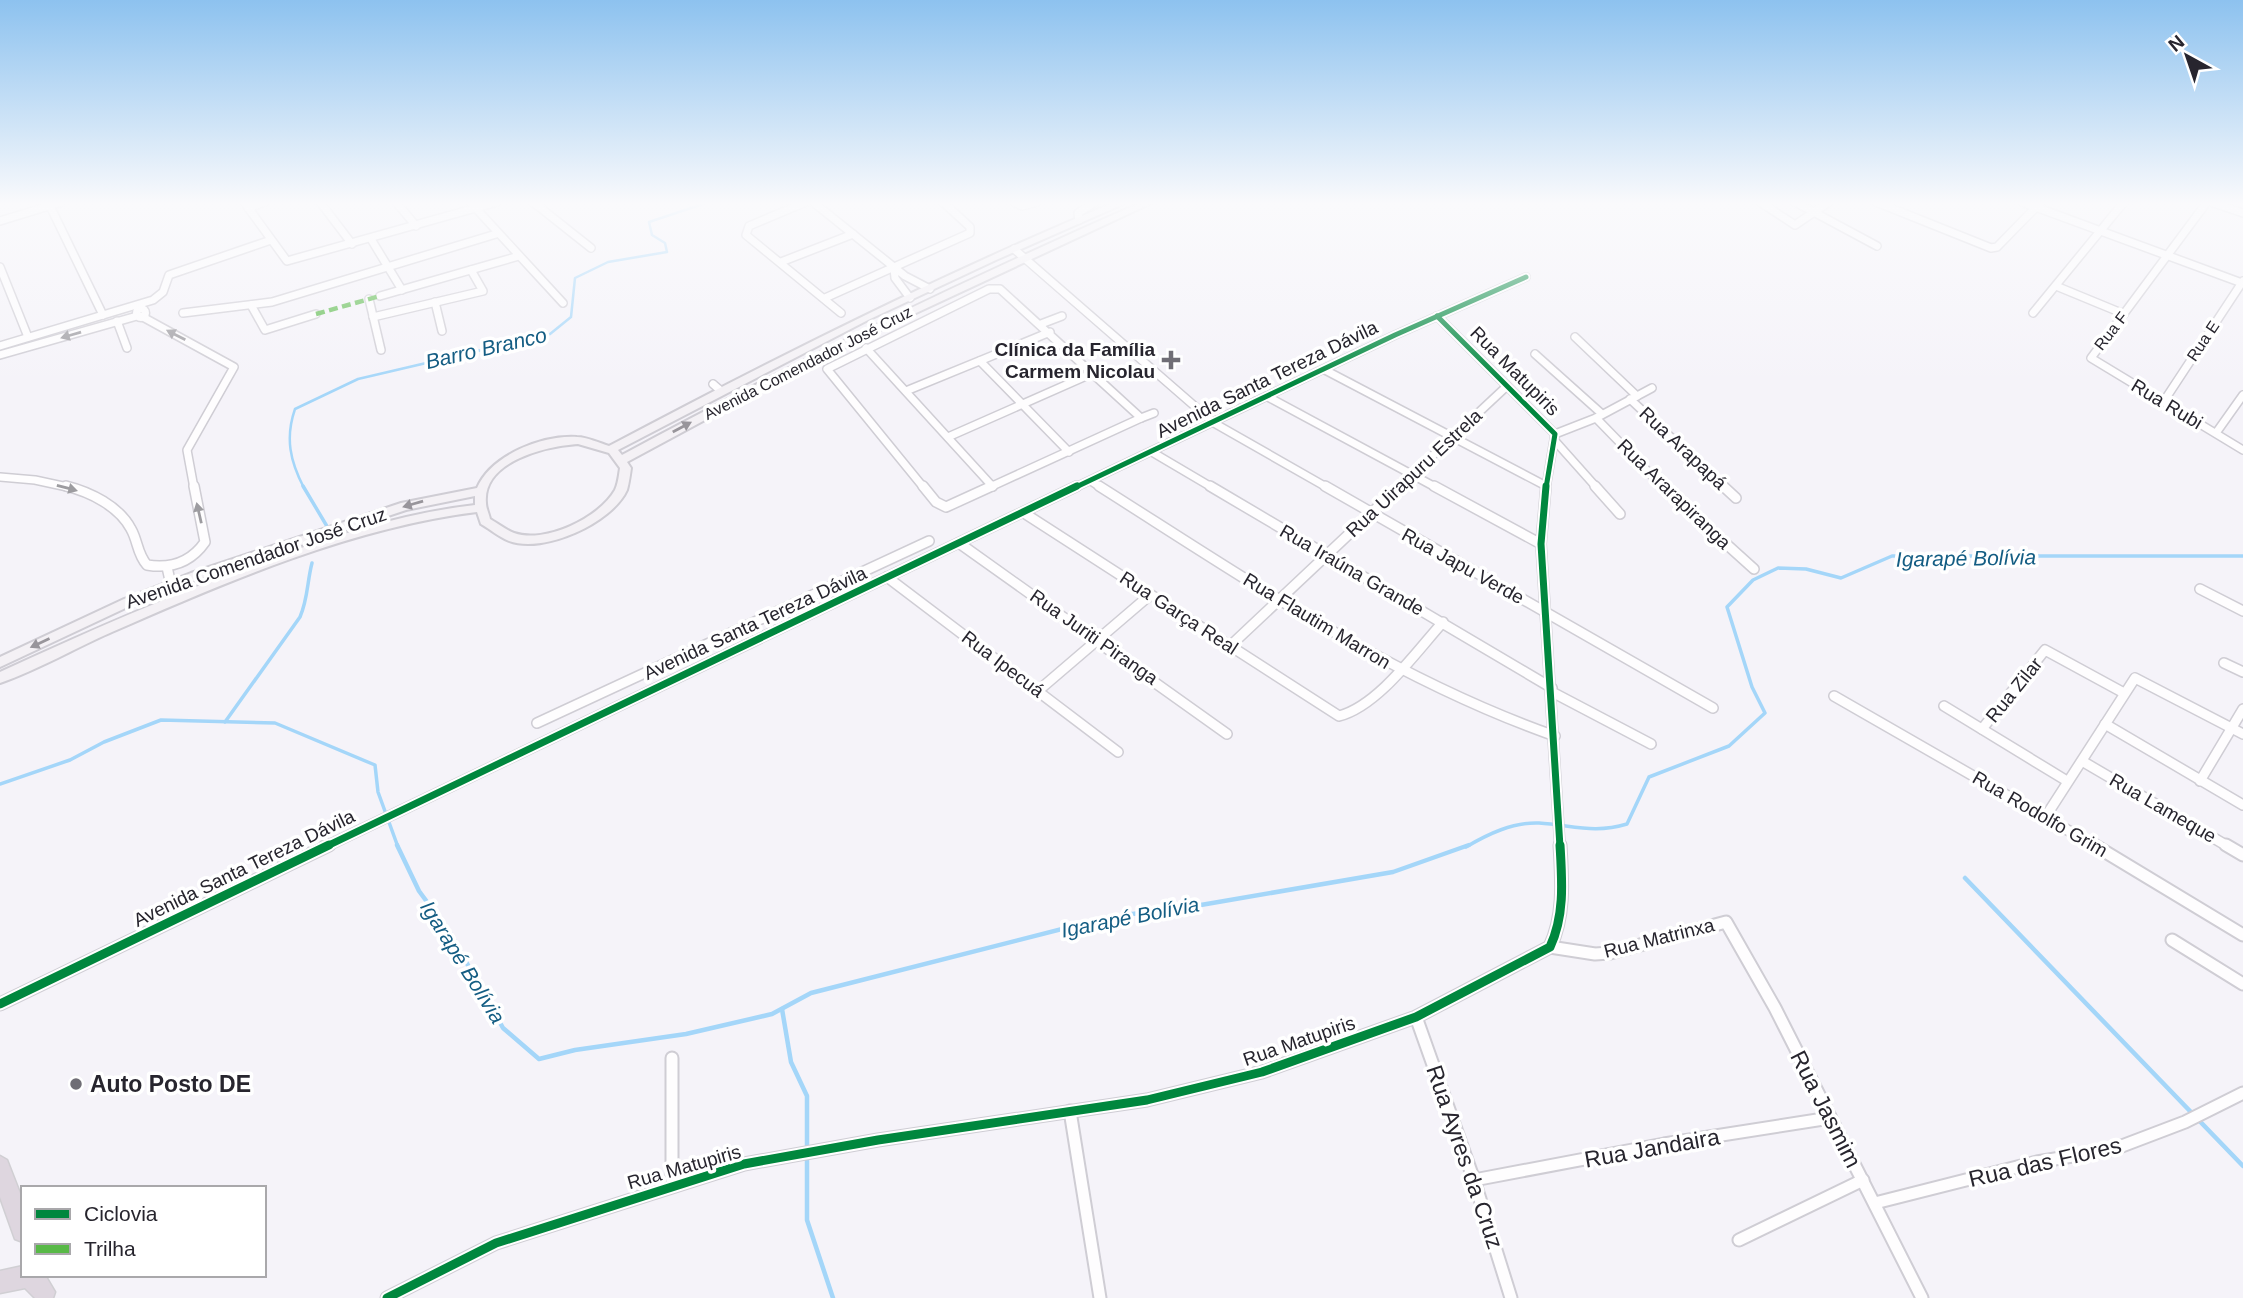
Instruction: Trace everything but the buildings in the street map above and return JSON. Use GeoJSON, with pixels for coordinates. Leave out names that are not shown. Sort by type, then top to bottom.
{"type":"FeatureCollection","features":[{"type":"Feature","properties":{"kind":"highway"},"geometry":{"type":"LineString","coordinates":[[0,1167],[21,1225]]}},
{"type":"Feature","properties":{"kind":"highway"},"geometry":{"type":"LineString","coordinates":[[0,1282],[29,1277],[43,1288]]}},
{"type":"Feature","properties":{"kind":"street"},"geometry":{"type":"LineString","coordinates":[[78,263],[103,315]]}},
{"type":"Feature","properties":{"kind":"street"},"geometry":{"type":"LineString","coordinates":[[0,346],[159,297],[169,275],[203,263]]}},
{"type":"Feature","properties":{"kind":"street"},"geometry":{"type":"LineString","coordinates":[[183,313],[272,302],[396,263]]}},
{"type":"Feature","properties":{"kind":"street"},"geometry":{"type":"LineString","coordinates":[[380,296],[496,263]]}},
{"type":"Feature","properties":{"kind":"street"},"geometry":{"type":"LineString","coordinates":[[525,263],[563,303]]}},
{"type":"Feature","properties":{"kind":"street"},"geometry":{"type":"LineString","coordinates":[[781,263],[841,313]]}},
{"type":"Feature","properties":{"kind":"street"},"geometry":{"type":"LineString","coordinates":[[887,263],[930,289]]}},
{"type":"Feature","properties":{"kind":"street"},"geometry":{"type":"LineString","coordinates":[[825,298],[906,263]]}},
{"type":"Feature","properties":{"kind":"street","name":"Avenida Comendador José Cruz"},"geometry":{"type":"LineString","coordinates":[[611,449],[717,387],[985,263]]}},
{"type":"Feature","properties":{"kind":"street","name":"Avenida Comendador José Cruz"},"geometry":{"type":"LineString","coordinates":[[622,460],[899,316],[1014,263]]}},
{"type":"Feature","properties":{"kind":"street","name":"Rua Japu Verde"},"geometry":{"type":"LineString","coordinates":[[1029,263],[1214,423],[1713,708]]}},
{"type":"Feature","properties":{"kind":"street"},"geometry":{"type":"LineString","coordinates":[[2033,313],[2075,263]]}},
{"type":"Feature","properties":{"kind":"street","name":"Rua F"},"geometry":{"type":"LineString","coordinates":[[2091,358],[2162,263]]}},
{"type":"Feature","properties":{"kind":"street"},"geometry":{"type":"LineString","coordinates":[[2185,263],[2242,284]]}},
{"type":"Feature","properties":{"kind":"street"},"geometry":{"type":"LineString","coordinates":[[387,265],[402,290]]}},
{"type":"Feature","properties":{"kind":"street"},"geometry":{"type":"LineString","coordinates":[[0,267],[28,337]]}},
{"type":"Feature","properties":{"kind":"street"},"geometry":{"type":"LineString","coordinates":[[894,268],[895,278],[911,298]]}},
{"type":"Feature","properties":{"kind":"street"},"geometry":{"type":"LineString","coordinates":[[373,317],[483,291],[471,270]]}},
{"type":"Feature","properties":{"kind":"street","name":"Avenida Santa Tereza Dávila"},"geometry":{"type":"LineString","coordinates":[[0,1004],[959,543],[1437,316],[1526,277]]}},
{"type":"Feature","properties":{"kind":"street","name":"Rua E"},"geometry":{"type":"LineString","coordinates":[[2164,401],[2242,284]]}},
{"type":"Feature","properties":{"kind":"street"},"geometry":{"type":"LineString","coordinates":[[2056,286],[2124,314]]}},
{"type":"Feature","properties":{"kind":"street"},"geometry":{"type":"LineString","coordinates":[[1141,418],[1006,292],[995,289],[831,364],[827,372],[936,502],[950,506],[1154,413]]}},
{"type":"Feature","properties":{"kind":"street"},"geometry":{"type":"LineString","coordinates":[[369,299],[381,350]]}},
{"type":"Feature","properties":{"kind":"street"},"geometry":{"type":"LineString","coordinates":[[435,302],[442,331]]}},
{"type":"Feature","properties":{"kind":"street"},"geometry":{"type":"LineString","coordinates":[[251,305],[265,330],[316,314]]}},
{"type":"Feature","properties":{"kind":"street"},"geometry":{"type":"LineString","coordinates":[[921,312],[929,318]]}},
{"type":"Feature","properties":{"kind":"street"},"geometry":{"type":"LineString","coordinates":[[0,355],[139,316],[234,368],[187,450],[205,542],[190,559],[167,567],[147,565],[140,558],[130,526],[113,509],[86,493],[58,485],[0,477]]}},
{"type":"Feature","properties":{"kind":"street"},"geometry":{"type":"LineString","coordinates":[[899,316],[911,326]]}},
{"type":"Feature","properties":{"kind":"street"},"geometry":{"type":"LineString","coordinates":[[1041,324],[1062,316]]}},
{"type":"Feature","properties":{"kind":"street","name":"Rua Matupiris"},"geometry":{"type":"LineString","coordinates":[[387,1298],[496,1242],[744,1164],[822,1149],[1147,1100],[1262,1072],[1416,1017],[1550,947],[1559,928],[1562,908],[1548,613],[1541,544],[1546,486],[1555,438],[1437,316]]}},
{"type":"Feature","properties":{"kind":"street"},"geometry":{"type":"LineString","coordinates":[[117,321],[127,348]]}},
{"type":"Feature","properties":{"kind":"street"},"geometry":{"type":"LineString","coordinates":[[906,391],[1051,332]]}},
{"type":"Feature","properties":{"kind":"street","name":"Rua Arapapá"},"geometry":{"type":"LineString","coordinates":[[1574,337],[1736,498]]}},
{"type":"Feature","properties":{"kind":"street"},"geometry":{"type":"LineString","coordinates":[[866,348],[993,487]]}},
{"type":"Feature","properties":{"kind":"street","name":"Rua Ararapiranga"},"geometry":{"type":"LineString","coordinates":[[1535,354],[1599,416],[1674,498],[1754,569]]}},
{"type":"Feature","properties":{"kind":"street","name":"Rua Rubi"},"geometry":{"type":"LineString","coordinates":[[2091,358],[2243,450]]}},
{"type":"Feature","properties":{"kind":"street"},"geometry":{"type":"LineString","coordinates":[[979,361],[1069,452]]}},
{"type":"Feature","properties":{"kind":"street"},"geometry":{"type":"LineString","coordinates":[[1325,370],[1546,486]]}},
{"type":"Feature","properties":{"kind":"street"},"geometry":{"type":"LineString","coordinates":[[948,437],[1093,373]]}},
{"type":"Feature","properties":{"kind":"street","name":"Rua Uirapuru Estrela"},"geometry":{"type":"LineString","coordinates":[[1229,647],[1507,386]]}},
{"type":"Feature","properties":{"kind":"street"},"geometry":{"type":"LineString","coordinates":[[1620,514],[1555,438],[1652,388]]}},
{"type":"Feature","properties":{"kind":"street"},"geometry":{"type":"LineString","coordinates":[[2216,433],[2243,395]]}},
{"type":"Feature","properties":{"kind":"street"},"geometry":{"type":"LineString","coordinates":[[1268,397],[1541,544]]}},
{"type":"Feature","properties":{"kind":"street"},"geometry":{"type":"LineString","coordinates":[[578,440],[611,449],[622,460],[626,480],[615,502],[592,521],[571,531],[537,538],[506,535],[490,527],[479,509],[480,491],[501,464],[538,445],[578,440]]}},
{"type":"Feature","properties":{"kind":"street","name":"Rua Iraúna Grande"},"geometry":{"type":"LineString","coordinates":[[1152,452],[1443,622],[1552,690],[1651,744]]}},
{"type":"Feature","properties":{"kind":"street","name":"Rua Flautim Marron"},"geometry":{"type":"LineString","coordinates":[[1091,481],[1278,599],[1398,669],[1490,713],[1555,736]]}},
{"type":"Feature","properties":{"kind":"street","name":"Avenida Comendador José Cruz"},"geometry":{"type":"LineString","coordinates":[[0,662],[89,620],[195,576],[405,506],[480,491]]}},
{"type":"Feature","properties":{"kind":"street","name":"Avenida Comendador José Cruz"},"geometry":{"type":"LineString","coordinates":[[0,678],[191,592],[313,547],[422,517],[479,509]]}},
{"type":"Feature","properties":{"kind":"street","name":"Rua Garça Real"},"geometry":{"type":"LineString","coordinates":[[1024,513],[1334,713],[1349,715],[1371,698],[1398,669]]}},
{"type":"Feature","properties":{"kind":"street"},"geometry":{"type":"LineString","coordinates":[[537,723],[929,541]]}},
{"type":"Feature","properties":{"kind":"street","name":"Rua Juriti Piranga"},"geometry":{"type":"LineString","coordinates":[[959,543],[1097,638],[1227,734]]}},
{"type":"Feature","properties":{"kind":"street"},"geometry":{"type":"LineString","coordinates":[[190,559],[195,576]]}},
{"type":"Feature","properties":{"kind":"street"},"geometry":{"type":"LineString","coordinates":[[167,567],[171,585]]}},
{"type":"Feature","properties":{"kind":"street","name":"Rua Ipecuá"},"geometry":{"type":"LineString","coordinates":[[887,578],[1118,752]]}},
{"type":"Feature","properties":{"kind":"street"},"geometry":{"type":"LineString","coordinates":[[2200,589],[2243,611]]}},
{"type":"Feature","properties":{"kind":"street"},"geometry":{"type":"LineString","coordinates":[[1039,690],[1150,595]]}},
{"type":"Feature","properties":{"kind":"street"},"geometry":{"type":"LineString","coordinates":[[89,620],[81,629],[85,635],[92,635]]}},
{"type":"Feature","properties":{"kind":"street"},"geometry":{"type":"LineString","coordinates":[[1398,669],[1443,622]]}},
{"type":"Feature","properties":{"kind":"street","name":"Rua Zilar"},"geometry":{"type":"LineString","coordinates":[[1982,729],[2045,650],[2124,693]]}},
{"type":"Feature","properties":{"kind":"street"},"geometry":{"type":"LineString","coordinates":[[2224,663],[2243,672]]}},
{"type":"Feature","properties":{"kind":"street"},"geometry":{"type":"LineString","coordinates":[[2046,816],[2134,678],[2140,678],[2243,734]]}},
{"type":"Feature","properties":{"kind":"street","name":"Rua Rodolfo Grim"},"geometry":{"type":"LineString","coordinates":[[1835,696],[2046,816],[2243,935]]}},
{"type":"Feature","properties":{"kind":"street"},"geometry":{"type":"LineString","coordinates":[[1944,706],[2067,781]]}},
{"type":"Feature","properties":{"kind":"street"},"geometry":{"type":"LineString","coordinates":[[2200,781],[2243,709]]}},
{"type":"Feature","properties":{"kind":"street"},"geometry":{"type":"LineString","coordinates":[[2105,724],[2243,805]]}},
{"type":"Feature","properties":{"kind":"street","name":"Rua Lameque"},"geometry":{"type":"LineString","coordinates":[[2082,761],[2243,855]]}},
{"type":"Feature","properties":{"kind":"street","name":"Rua Matrinxa"},"geometry":{"type":"LineString","coordinates":[[1550,947],[1595,954],[1609,953],[1726,922]]}},
{"type":"Feature","properties":{"kind":"street","name":"Rua Jasmim"},"geometry":{"type":"LineString","coordinates":[[1726,922],[1775,1008],[1922,1298]]}},
{"type":"Feature","properties":{"kind":"street"},"geometry":{"type":"LineString","coordinates":[[2172,940],[2243,984]]}},
{"type":"Feature","properties":{"kind":"street","name":"Rua Ayres da Cruz"},"geometry":{"type":"LineString","coordinates":[[1416,1017],[1474,1180],[1511,1298]]}},
{"type":"Feature","properties":{"kind":"street"},"geometry":{"type":"LineString","coordinates":[[672,1058],[672,1185]]}},
{"type":"Feature","properties":{"kind":"street","name":"Rua das Flores"},"geometry":{"type":"LineString","coordinates":[[1875,1203],[2037,1162],[2114,1149],[2185,1122],[2243,1093]]}},
{"type":"Feature","properties":{"kind":"street"},"geometry":{"type":"LineString","coordinates":[[1070,1111],[1100,1298]]}},
{"type":"Feature","properties":{"kind":"street","name":"Rua Jandaira"},"geometry":{"type":"LineString","coordinates":[[1474,1180],[1664,1144],[1830,1118]]}},
{"type":"Feature","properties":{"kind":"street"},"geometry":{"type":"LineString","coordinates":[[1740,1240],[1863,1180]]}},
{"type":"Feature","properties":{"kind":"waterway","name":"Barro Branco"},"geometry":{"type":"LineString","coordinates":[[303,487],[295,468],[290,440],[295,409],[358,379],[550,334],[571,317],[575,278],[607,263]]}},
{"type":"Feature","properties":{"kind":"waterway","name":"Barro Branco"},"geometry":{"type":"LineString","coordinates":[[303,487],[328,528]]}},
{"type":"Feature","properties":{"kind":"waterway","name":"Igarapé Bolívia"},"geometry":{"type":"LineString","coordinates":[[1466,847],[1492,833],[1520,824],[1539,823],[1593,829],[1627,824],[1649,777],[1729,746],[1765,713],[1752,687],[1727,607],[1753,580],[1778,568],[1806,569],[1841,578],[1892,556],[2243,556]]}},
{"type":"Feature","properties":{"kind":"waterway","name":"Barro Branco"},"geometry":{"type":"LineString","coordinates":[[225,722],[300,617],[312,563]]}},
{"type":"Feature","properties":{"kind":"waterway","name":"Igarapé Bolívia"},"geometry":{"type":"LineString","coordinates":[[0,784],[70,760],[104,742],[161,720],[225,722]]}},
{"type":"Feature","properties":{"kind":"waterway","name":"Igarapé Bolívia"},"geometry":{"type":"LineString","coordinates":[[225,722],[275,723],[375,765],[378,792],[398,847]]}},
{"type":"Feature","properties":{"kind":"waterway","name":"Igarapé Bolívia"},"geometry":{"type":"LineString","coordinates":[[397,845],[419,891],[450,933],[503,1028],[539,1059],[575,1050],[686,1034],[772,1014],[811,993],[1109,917],[1195,906],[1393,872],[1469,845]]}},
{"type":"Feature","properties":{"kind":"waterway"},"geometry":{"type":"LineString","coordinates":[[1965,878],[2243,1166]]}},
{"type":"Feature","properties":{"kind":"waterway"},"geometry":{"type":"LineString","coordinates":[[782,1009],[791,1062],[807,1096],[807,1220],[833,1298]]}},
{"type":"Feature","properties":{"kind":"marked path"},"geometry":{"type":"LineString","coordinates":[[316,314],[380,296]]}},
{"type":"Feature","properties":{"kind":"cycle path"},"geometry":{"type":"LineString","coordinates":[[0,1004],[632,698],[1395,335],[1526,277]]}},
{"type":"Feature","properties":{"kind":"cycle path"},"geometry":{"type":"LineString","coordinates":[[387,1298],[496,1243],[744,1164],[878,1140],[1147,1100],[1262,1072],[1416,1017],[1550,947],[1559,928],[1562,884],[1541,544],[1546,486],[1556,442],[1555,434],[1437,316]]}},
{"type":"Feature","properties":{"kind":"place","name":"Clínica da Família Carmem Nicolau"},"geometry":{"type":"Point","coordinates":[1171,360]}},
{"type":"Feature","properties":{"kind":"place","name":"Auto Posto DE"},"geometry":{"type":"Point","coordinates":[76,1084]}}]}
